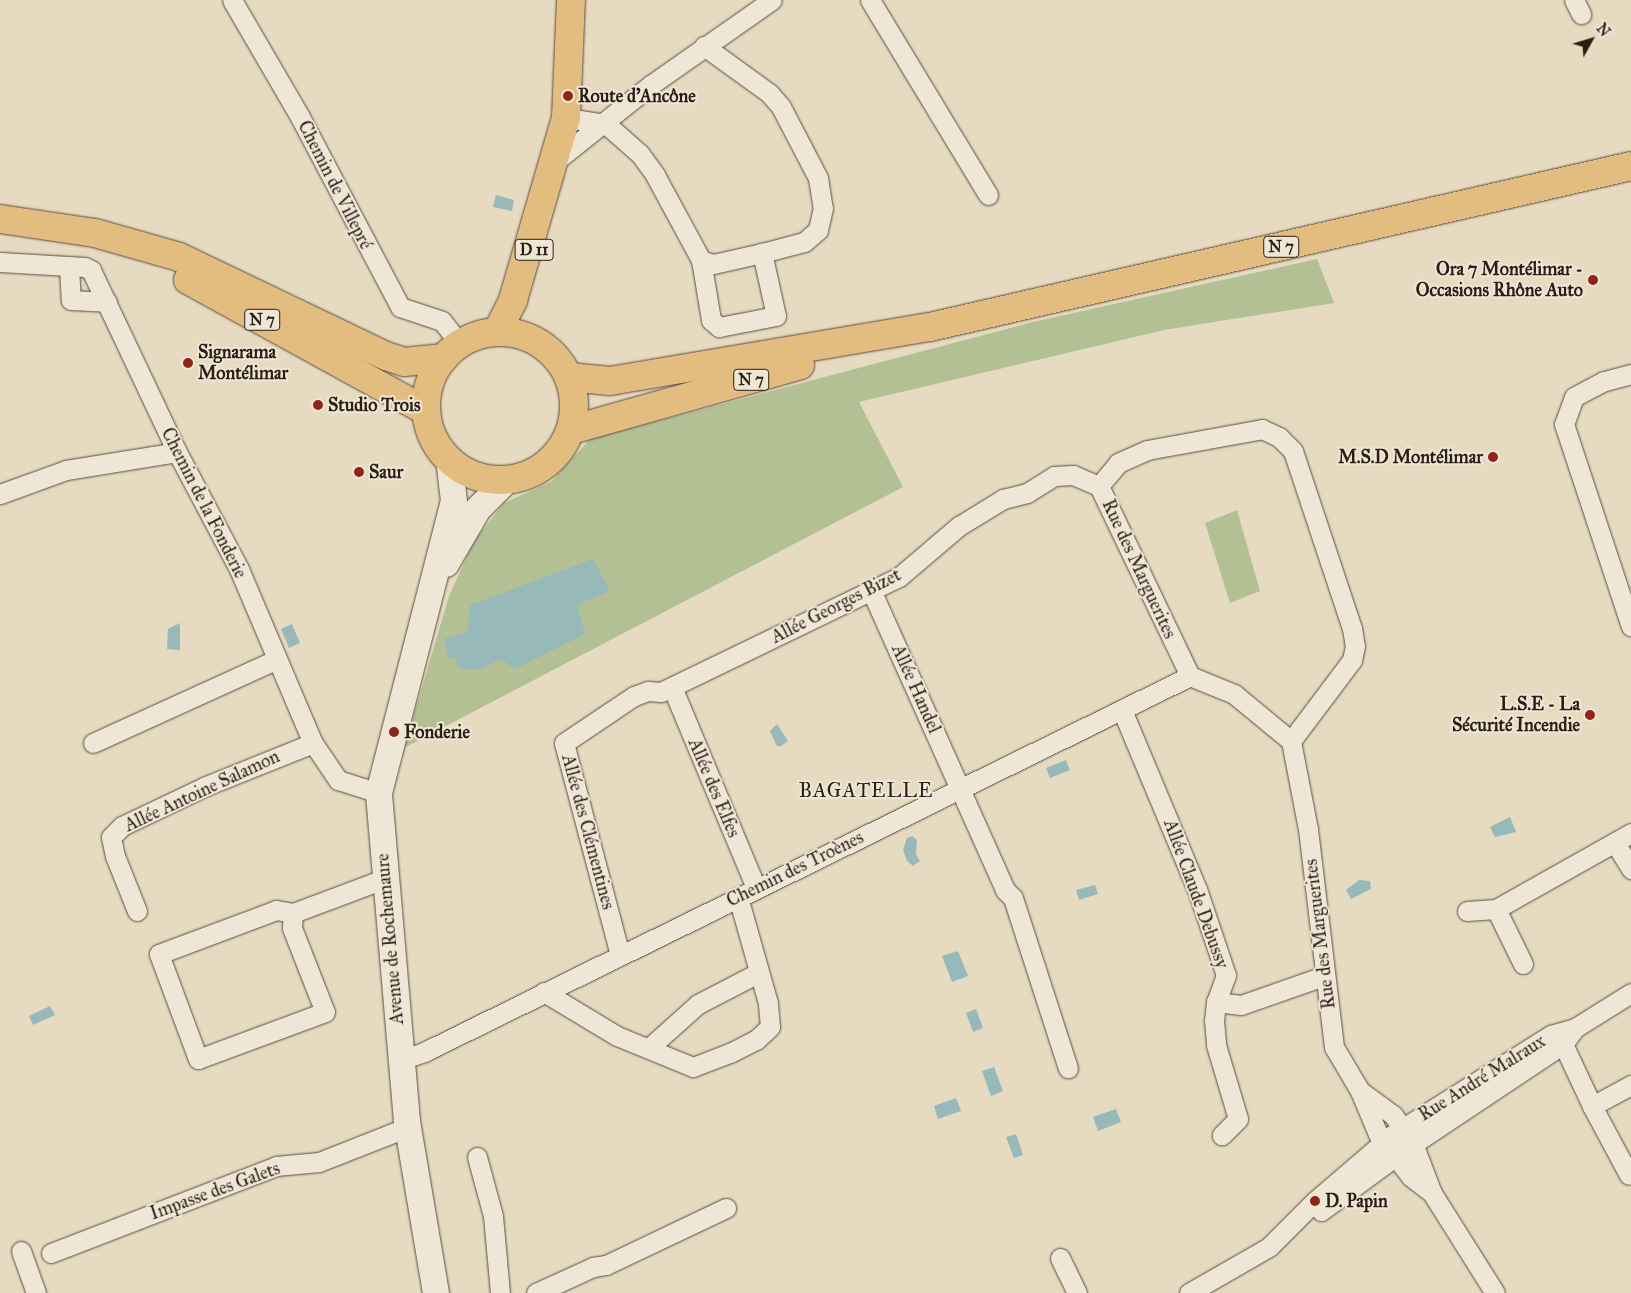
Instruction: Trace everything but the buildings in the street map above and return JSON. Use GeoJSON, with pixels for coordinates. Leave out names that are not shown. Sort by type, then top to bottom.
{"type":"FeatureCollection","features":[{"type":"Feature","properties":{"kind":"main road","name":"D 11"},"geometry":{"type":"LineString","coordinates":[[497,332],[513,300],[522,260],[566,118],[571,0]]}},
{"type":"Feature","properties":{"kind":"main road","name":"D 11"},"geometry":{"type":"LineString","coordinates":[[530,338],[526,297],[530,260],[545,220],[553,163]]}},
{"type":"Feature","properties":{"kind":"main road","name":"N 7"},"geometry":{"type":"LineString","coordinates":[[571,430],[930,327],[1631,166]]}},
{"type":"Feature","properties":{"kind":"main road","name":"N 7"},"geometry":{"type":"LineString","coordinates":[[0,219],[95,233],[179,257],[386,356],[404,362],[452,351]]}},
{"type":"Feature","properties":{"kind":"main road","name":"N 7"},"geometry":{"type":"LineString","coordinates":[[95,233],[213,292],[426,411]]}},
{"type":"Feature","properties":{"kind":"main road","name":"N 7"},"geometry":{"type":"LineString","coordinates":[[569,377],[610,381],[930,327]]}},
{"type":"Feature","properties":{"kind":"main road"},"geometry":{"type":"LineString","coordinates":[[497,332],[530,338],[546,348],[569,377],[574,412],[571,430],[561,449],[546,465],[528,475],[507,480],[486,479],[466,472],[449,459],[430,429],[426,411],[427,392],[452,351],[478,335],[497,332]]}},
{"type":"Feature","properties":{"kind":"street","name":"Chemin de Villepré"},"geometry":{"type":"LineString","coordinates":[[232,0],[300,117],[400,307],[442,321],[452,351]]}},
{"type":"Feature","properties":{"kind":"street"},"geometry":{"type":"LineString","coordinates":[[553,163],[606,124],[704,46],[772,0]]}},
{"type":"Feature","properties":{"kind":"street"},"geometry":{"type":"LineString","coordinates":[[870,0],[988,195]]}},
{"type":"Feature","properties":{"kind":"street"},"geometry":{"type":"LineString","coordinates":[[700,260],[713,264],[804,242],[818,230],[823,208],[818,178],[781,107],[769,93],[704,46]]}},
{"type":"Feature","properties":{"kind":"street"},"geometry":{"type":"LineString","coordinates":[[566,118],[606,124],[626,139],[655,175],[700,260],[711,320],[719,327],[776,316],[762,253]]}},
{"type":"Feature","properties":{"kind":"street","name":"Chemin de la Fonderie"},"geometry":{"type":"LineString","coordinates":[[0,262],[69,266],[91,270],[177,452],[239,569],[313,743],[338,780],[379,793]]}},
{"type":"Feature","properties":{"kind":"street"},"geometry":{"type":"LineString","coordinates":[[69,266],[71,300],[107,302]]}},
{"type":"Feature","properties":{"kind":"street"},"geometry":{"type":"LineString","coordinates":[[1631,374],[1604,381],[1574,397],[1564,424],[1631,626]]}},
{"type":"Feature","properties":{"kind":"street","name":"Rue des Marguerites"},"geometry":{"type":"LineString","coordinates":[[1190,676],[1099,486],[1118,463],[1148,450],[1262,429],[1279,437],[1294,451],[1352,628],[1355,646],[1352,660],[1291,742],[1308,829],[1324,976],[1334,1047],[1360,1091],[1364,1107],[1398,1143],[1495,1293]]}},
{"type":"Feature","properties":{"kind":"street"},"geometry":{"type":"LineString","coordinates":[[0,494],[66,470],[177,452]]}},
{"type":"Feature","properties":{"kind":"street","name":"Avenue de Rochemaure"},"geometry":{"type":"LineString","coordinates":[[436,1293],[408,1127],[400,1060],[384,879],[379,793],[454,501],[449,459]]}},
{"type":"Feature","properties":{"kind":"street","name":"Allée Georges Bizet"},"geometry":{"type":"LineString","coordinates":[[672,687],[899,577],[959,526],[1003,499],[1027,492],[1054,476],[1073,475],[1099,486]]}},
{"type":"Feature","properties":{"kind":"street","name":"Avenue de Rochemaure"},"geometry":{"type":"LineString","coordinates":[[432,588],[478,510],[507,480]]}},
{"type":"Feature","properties":{"kind":"street","name":"Allée Handel"},"geometry":{"type":"LineString","coordinates":[[871,590],[1005,890],[1013,898],[1031,944],[1030,952],[1068,1068]]}},
{"type":"Feature","properties":{"kind":"street"},"geometry":{"type":"LineString","coordinates":[[93,743],[277,658]]}},
{"type":"Feature","properties":{"kind":"street"},"geometry":{"type":"LineString","coordinates":[[1190,676],[1234,694],[1291,742]]}},
{"type":"Feature","properties":{"kind":"street","name":"Chemin des Troènes"},"geometry":{"type":"LineString","coordinates":[[400,1060],[424,1052],[1190,676]]}},
{"type":"Feature","properties":{"kind":"street","name":"Allée des Elfes"},"geometry":{"type":"LineString","coordinates":[[672,687],[756,888]]}},
{"type":"Feature","properties":{"kind":"street","name":"Allée des Clémentines"},"geometry":{"type":"LineString","coordinates":[[620,955],[564,743],[634,696],[672,687]]}},
{"type":"Feature","properties":{"kind":"street","name":"Allée Claude Debussy"},"geometry":{"type":"LineString","coordinates":[[1122,710],[1193,881],[1226,975],[1216,1002],[1216,1045],[1238,1119],[1222,1136]]}},
{"type":"Feature","properties":{"kind":"street","name":"Allée Antoine Salamon"},"geometry":{"type":"LineString","coordinates":[[137,912],[115,856],[111,837],[122,826],[206,786],[313,743]]}},
{"type":"Feature","properties":{"kind":"street"},"geometry":{"type":"LineString","coordinates":[[1467,911],[1496,909],[1631,832]]}},
{"type":"Feature","properties":{"kind":"street"},"geometry":{"type":"LineString","coordinates":[[1614,843],[1631,869]]}},
{"type":"Feature","properties":{"kind":"street"},"geometry":{"type":"LineString","coordinates":[[293,913],[292,928],[325,1012],[198,1059],[160,954],[276,910],[293,913],[372,881],[384,879]]}},
{"type":"Feature","properties":{"kind":"street"},"geometry":{"type":"LineString","coordinates":[[544,992],[617,1036],[650,1047],[693,1066],[756,1040],[770,1027],[768,1003],[738,897]]}},
{"type":"Feature","properties":{"kind":"street"},"geometry":{"type":"LineString","coordinates":[[1496,909],[1523,964]]}},
{"type":"Feature","properties":{"kind":"street"},"geometry":{"type":"LineString","coordinates":[[650,1047],[698,1004],[758,973]]}},
{"type":"Feature","properties":{"kind":"street"},"geometry":{"type":"LineString","coordinates":[[1216,1002],[1241,1005],[1324,976]]}},
{"type":"Feature","properties":{"kind":"street","name":"Rue André Malraux"},"geometry":{"type":"LineString","coordinates":[[1398,1143],[1453,1096],[1551,1035],[1575,1028],[1631,993]]}},
{"type":"Feature","properties":{"kind":"street","name":"Rue André Malraux"},"geometry":{"type":"LineString","coordinates":[[1398,1143],[1563,1044],[1575,1028]]}},
{"type":"Feature","properties":{"kind":"street"},"geometry":{"type":"LineString","coordinates":[[1563,1044],[1592,1106],[1629,1175]]}},
{"type":"Feature","properties":{"kind":"street"},"geometry":{"type":"LineString","coordinates":[[1592,1106],[1631,1085]]}},
{"type":"Feature","properties":{"kind":"street","name":"Impasse des Galets"},"geometry":{"type":"LineString","coordinates":[[51,1253],[276,1166],[320,1162],[408,1127]]}},
{"type":"Feature","properties":{"kind":"street"},"geometry":{"type":"LineString","coordinates":[[1189,1293],[1238,1268],[1293,1226],[1352,1188],[1398,1143]]}},
{"type":"Feature","properties":{"kind":"street"},"geometry":{"type":"LineString","coordinates":[[1293,1226],[1315,1201],[1398,1143]]}},
{"type":"Feature","properties":{"kind":"street"},"geometry":{"type":"LineString","coordinates":[[477,1157],[492,1216],[500,1293]]}},
{"type":"Feature","properties":{"kind":"street"},"geometry":{"type":"LineString","coordinates":[[536,1293],[593,1267],[606,1265],[726,1208]]}},
{"type":"Feature","properties":{"kind":"street"},"geometry":{"type":"LineString","coordinates":[[20,1251],[36,1293]]}},
{"type":"Feature","properties":{"kind":"street"},"geometry":{"type":"LineString","coordinates":[[1060,1258],[1077,1293]]}},
{"type":"Feature","properties":{"kind":"green space"},"geometry":{"type":"Polygon","coordinates":[[[1317,259],[1334,303],[1164,330],[859,402],[903,487],[404,748],[449,596],[474,541],[504,503],[552,481],[590,439],[1033,322],[1317,259]]]}},
{"type":"Feature","properties":{"kind":"green space"},"geometry":{"type":"Polygon","coordinates":[[[1237,510],[1260,591],[1230,603],[1205,523],[1237,510]]]}},
{"type":"Feature","properties":{"kind":"water"},"geometry":{"type":"Polygon","coordinates":[[[496,195],[514,200],[512,211],[493,207],[496,195]]]}},
{"type":"Feature","properties":{"kind":"water"},"geometry":{"type":"Polygon","coordinates":[[[593,559],[610,591],[577,605],[585,634],[515,669],[501,659],[478,670],[458,668],[456,658],[448,658],[444,639],[467,632],[470,605],[593,559]]]}},
{"type":"Feature","properties":{"kind":"water"},"geometry":{"type":"Polygon","coordinates":[[[180,623],[180,650],[167,649],[168,629],[180,623]]]}},
{"type":"Feature","properties":{"kind":"water"},"geometry":{"type":"Polygon","coordinates":[[[292,624],[300,643],[289,648],[281,629],[292,624]]]}},
{"type":"Feature","properties":{"kind":"water"},"geometry":{"type":"Polygon","coordinates":[[[777,724],[788,741],[781,746],[777,746],[770,731],[777,724]]]}},
{"type":"Feature","properties":{"kind":"water"},"geometry":{"type":"Polygon","coordinates":[[[1066,760],[1070,770],[1050,778],[1046,768],[1066,760]]]}},
{"type":"Feature","properties":{"kind":"water"},"geometry":{"type":"Polygon","coordinates":[[[1510,817],[1516,832],[1495,837],[1490,827],[1510,817]]]}},
{"type":"Feature","properties":{"kind":"water"},"geometry":{"type":"Polygon","coordinates":[[[912,836],[917,840],[916,854],[920,861],[913,866],[907,861],[903,850],[907,838],[912,836]]]}},
{"type":"Feature","properties":{"kind":"water"},"geometry":{"type":"Polygon","coordinates":[[[1359,880],[1370,881],[1371,889],[1351,899],[1346,890],[1359,880]]]}},
{"type":"Feature","properties":{"kind":"water"},"geometry":{"type":"Polygon","coordinates":[[[1095,885],[1098,894],[1079,900],[1076,890],[1095,885]]]}},
{"type":"Feature","properties":{"kind":"water"},"geometry":{"type":"Polygon","coordinates":[[[958,951],[968,976],[952,982],[942,956],[958,951]]]}},
{"type":"Feature","properties":{"kind":"water"},"geometry":{"type":"Polygon","coordinates":[[[50,1006],[55,1015],[33,1025],[29,1016],[50,1006]]]}},
{"type":"Feature","properties":{"kind":"water"},"geometry":{"type":"Polygon","coordinates":[[[976,1009],[983,1028],[973,1032],[966,1013],[976,1009]]]}},
{"type":"Feature","properties":{"kind":"water"},"geometry":{"type":"Polygon","coordinates":[[[994,1067],[1003,1091],[991,1096],[982,1071],[994,1067]]]}},
{"type":"Feature","properties":{"kind":"water"},"geometry":{"type":"Polygon","coordinates":[[[956,1098],[961,1111],[938,1119],[934,1106],[956,1098]]]}},
{"type":"Feature","properties":{"kind":"water"},"geometry":{"type":"Polygon","coordinates":[[[1116,1109],[1121,1122],[1098,1131],[1093,1117],[1116,1109]]]}},
{"type":"Feature","properties":{"kind":"water"},"geometry":{"type":"Polygon","coordinates":[[[1016,1134],[1023,1155],[1014,1158],[1006,1137],[1016,1134]]]}},
{"type":"Feature","properties":{"kind":"place","name":"Route d'Ancône"},"geometry":{"type":"Point","coordinates":[568,96]}},
{"type":"Feature","properties":{"kind":"place","name":"Ora 7 Montélimar - Occasions Rhône Auto"},"geometry":{"type":"Point","coordinates":[1593,280]}},
{"type":"Feature","properties":{"kind":"place","name":"Signarama Montélimar"},"geometry":{"type":"Point","coordinates":[188,363]}},
{"type":"Feature","properties":{"kind":"place","name":"Studio Trois"},"geometry":{"type":"Point","coordinates":[318,405]}},
{"type":"Feature","properties":{"kind":"place","name":"M.S.D Montélimar"},"geometry":{"type":"Point","coordinates":[1493,457]}},
{"type":"Feature","properties":{"kind":"place","name":"Saur"},"geometry":{"type":"Point","coordinates":[359,472]}},
{"type":"Feature","properties":{"kind":"place","name":"L.S.E - La Sécurité Incendie"},"geometry":{"type":"Point","coordinates":[1590,715]}},
{"type":"Feature","properties":{"kind":"place","name":"Fonderie"},"geometry":{"type":"Point","coordinates":[394,732]}},
{"type":"Feature","properties":{"kind":"place","name":"D. Papin"},"geometry":{"type":"Point","coordinates":[1315,1201]}},
{"type":"Feature","properties":{"kind":"district","name":"BAGATELLE"},"geometry":{"type":"Point","coordinates":[866,790]}}]}
